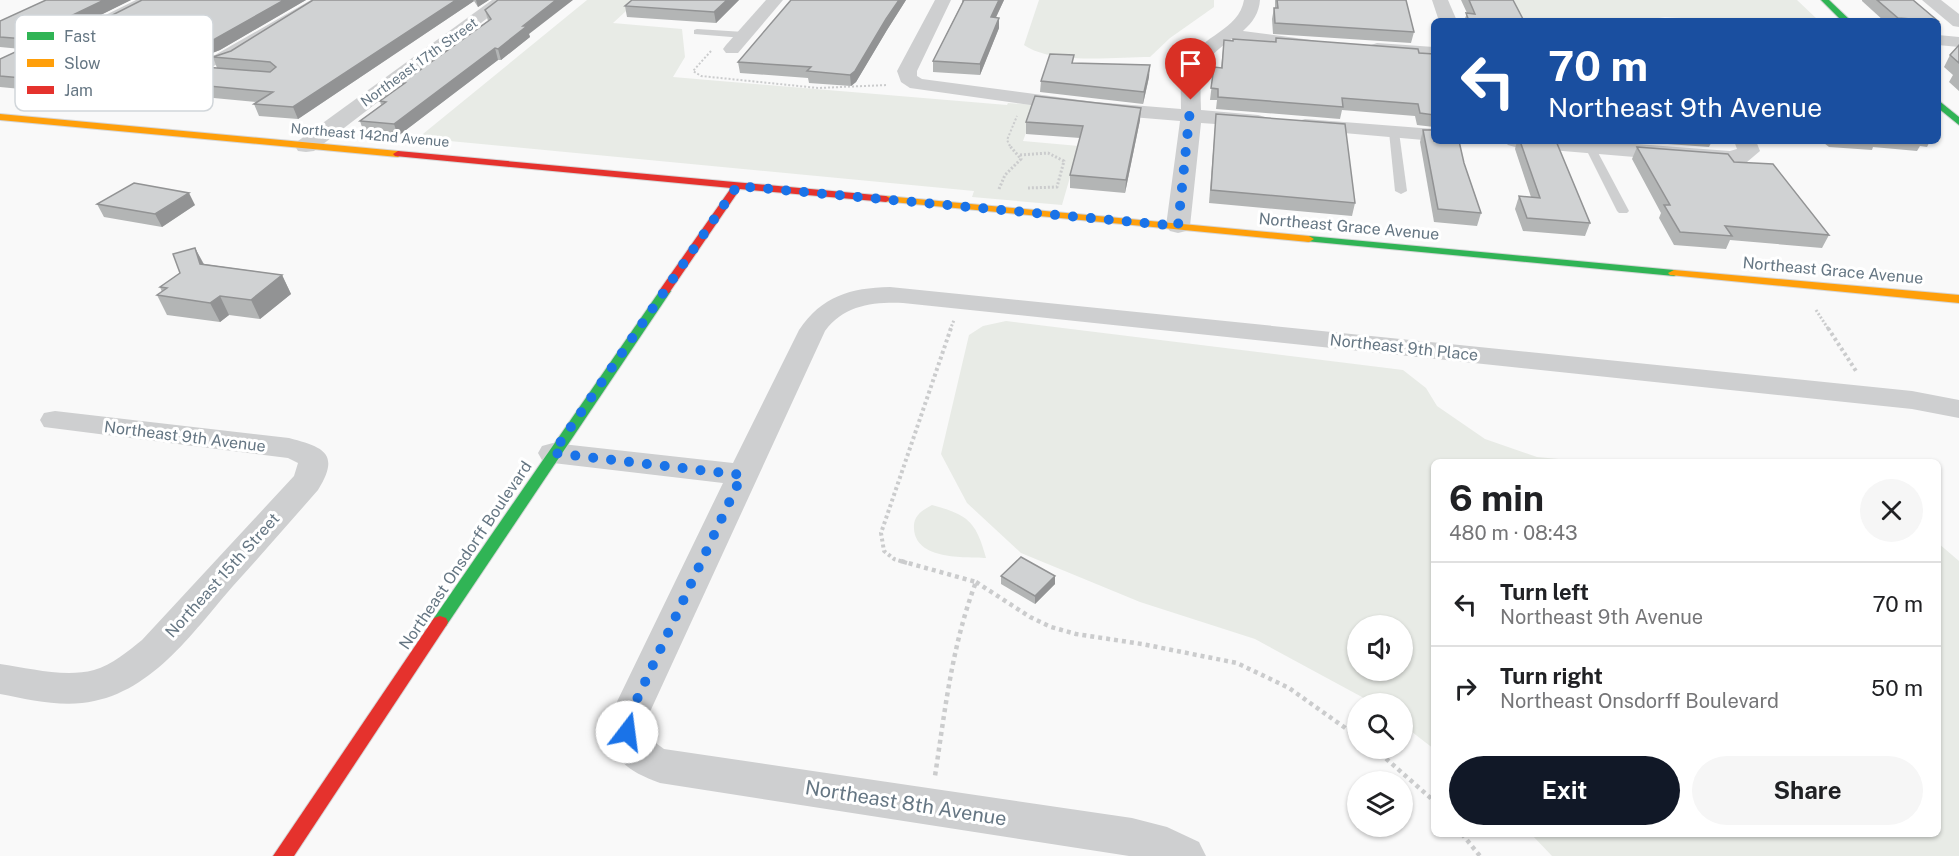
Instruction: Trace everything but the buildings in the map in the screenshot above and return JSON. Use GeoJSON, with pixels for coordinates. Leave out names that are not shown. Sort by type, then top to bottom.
{"type":"FeatureCollection","features":[{"type":"Feature","properties":{"kind":"main road"},"geometry":{"type":"LineString","coordinates":[[1825,0],[1844,18]]}},
{"type":"Feature","properties":{"kind":"main road"},"geometry":{"type":"LineString","coordinates":[[1941,106],[1959,122]]}},
{"type":"Feature","properties":{"kind":"main road","name":"Northeast 142nd Avenue"},"geometry":{"type":"LineString","coordinates":[[0,117],[737,186]]}},
{"type":"Feature","properties":{"kind":"main road","name":"Northeast Grace Avenue"},"geometry":{"type":"LineString","coordinates":[[737,186],[1959,299]]}},
{"type":"Feature","properties":{"kind":"main road","name":"Northeast Onsdorff Boulevard"},"geometry":{"type":"LineString","coordinates":[[283,856],[553,453],[737,186]]}},
{"type":"Feature","properties":{"kind":"street"},"geometry":{"type":"LineString","coordinates":[[119,15],[149,0]]}},
{"type":"Feature","properties":{"kind":"street"},"geometry":{"type":"LineString","coordinates":[[213,65],[323,0]]}},
{"type":"Feature","properties":{"kind":"street","name":"Northeast 17th Street"},"geometry":{"type":"LineString","coordinates":[[306,146],[503,0]]}},
{"type":"Feature","properties":{"kind":"street"},"geometry":{"type":"LineString","coordinates":[[732,49],[775,0]]}},
{"type":"Feature","properties":{"kind":"street"},"geometry":{"type":"LineString","coordinates":[[942,0],[907,72],[911,81],[925,86],[1107,109],[1431,135]]}},
{"type":"Feature","properties":{"kind":"street"},"geometry":{"type":"LineString","coordinates":[[1178,226],[1191,116],[1194,66],[1205,50],[1248,16],[1253,7],[1252,0]]}},
{"type":"Feature","properties":{"kind":"street"},"geometry":{"type":"LineString","coordinates":[[1440,0],[1447,18]]}},
{"type":"Feature","properties":{"kind":"street"},"geometry":{"type":"LineString","coordinates":[[1930,0],[1959,22]]}},
{"type":"Feature","properties":{"kind":"street"},"geometry":{"type":"LineString","coordinates":[[1228,33],[1267,41],[1331,46]]}},
{"type":"Feature","properties":{"kind":"street"},"geometry":{"type":"LineString","coordinates":[[1941,40],[1959,42]]}},
{"type":"Feature","properties":{"kind":"street"},"geometry":{"type":"LineString","coordinates":[[1365,48],[1431,53]]}},
{"type":"Feature","properties":{"kind":"street"},"geometry":{"type":"LineString","coordinates":[[1552,144],[1720,157],[1745,148]]}},
{"type":"Feature","properties":{"kind":"street","name":"Northeast 9th Place"},"geometry":{"type":"LineString","coordinates":[[742,475],[817,321],[830,309],[849,300],[890,294],[1873,396],[1932,403],[1959,409]]}},
{"type":"Feature","properties":{"kind":"street","name":"Northeast 9th Avenue"},"geometry":{"type":"LineString","coordinates":[[55,420],[289,448],[303,452],[314,459]]}},
{"type":"Feature","properties":{"kind":"street"},"geometry":{"type":"LineString","coordinates":[[553,453],[742,475]]}},
{"type":"Feature","properties":{"kind":"street","name":"Northeast 15th Street"},"geometry":{"type":"LineString","coordinates":[[0,679],[72,690],[93,687],[115,680],[155,650],[299,491],[313,470],[314,459]]}},
{"type":"Feature","properties":{"kind":"street","name":"Northeast 8th Avenue"},"geometry":{"type":"LineString","coordinates":[[742,475],[630,714],[627,732],[631,747],[643,758],[660,766],[1132,837],[1167,847],[1184,856]]}},
{"type":"Feature","properties":{"kind":"lane"},"geometry":{"type":"LineString","coordinates":[[697,32],[744,35]]}},
{"type":"Feature","properties":{"kind":"lane"},"geometry":{"type":"LineString","coordinates":[[1394,132],[1401,191]]}},
{"type":"Feature","properties":{"kind":"lane"},"geometry":{"type":"LineString","coordinates":[[1590,147],[1623,211]]}},
{"type":"Feature","properties":{"kind":"path"},"geometry":{"type":"LineString","coordinates":[[732,49],[711,51],[693,71],[701,76],[862,89],[911,81]]}},
{"type":"Feature","properties":{"kind":"path"},"geometry":{"type":"LineString","coordinates":[[1020,187],[1051,189],[1057,187],[1064,161],[1059,156],[1048,153],[1034,152],[1020,155],[1011,149],[1007,140],[1017,116],[1028,99]]}},
{"type":"Feature","properties":{"kind":"path"},"geometry":{"type":"LineString","coordinates":[[996,210],[1000,185],[1005,175],[1021,159],[1020,155]]}},
{"type":"Feature","properties":{"kind":"path"},"geometry":{"type":"LineString","coordinates":[[1000,185],[1010,186]]}},
{"type":"Feature","properties":{"kind":"path"},"geometry":{"type":"LineString","coordinates":[[1799,284],[1873,396]]}},
{"type":"Feature","properties":{"kind":"path"},"geometry":{"type":"LineString","coordinates":[[960,301],[881,533],[880,544],[884,553],[894,559],[976,582],[1030,617],[1051,627],[1077,634],[1237,663],[1289,688],[1347,729]]}},
{"type":"Feature","properties":{"kind":"path"},"geometry":{"type":"LineString","coordinates":[[930,807],[945,695],[968,599],[976,582]]}},
{"type":"Feature","properties":{"kind":"path"},"geometry":{"type":"LineString","coordinates":[[1386,759],[1431,798]]}},
{"type":"Feature","properties":{"kind":"path"},"geometry":{"type":"LineString","coordinates":[[1464,837],[1480,856]]}},
{"type":"Feature","properties":{"kind":"shaded area"},"geometry":{"type":"Polygon","coordinates":[[[587,0],[638,0],[613,23],[682,29],[685,57],[673,77],[1007,105],[1008,103],[1036,105],[1023,141],[1079,146],[1062,205],[972,197],[974,191],[418,138],[587,0]]]}},
{"type":"Feature","properties":{"kind":"shaded area"},"geometry":{"type":"Polygon","coordinates":[[[1039,0],[1214,0],[1214,7],[1170,38],[1150,57],[1067,58],[1036,51],[1024,45],[1039,0]]]}},
{"type":"Feature","properties":{"kind":"shaded area"},"geometry":{"type":"Polygon","coordinates":[[[1513,0],[1797,0],[1816,18],[1665,17],[1522,18],[1513,0]]]}},
{"type":"Feature","properties":{"kind":"shaded area"},"geometry":{"type":"Polygon","coordinates":[[[1006,321],[1403,370],[1426,388],[1437,406],[1485,439],[1537,457],[1559,459],[1431,459],[1431,747],[1413,733],[1413,693],[1355,693],[1255,639],[1140,602],[1021,553],[967,503],[941,454],[969,335],[983,326],[1006,321]]]}},
{"type":"Feature","properties":{"kind":"shaded area"},"geometry":{"type":"Polygon","coordinates":[[[932,505],[954,512],[969,521],[978,536],[986,558],[942,555],[923,546],[917,539],[914,529],[915,521],[921,512],[932,505]]]}},
{"type":"Feature","properties":{"kind":"shaded area"},"geometry":{"type":"Polygon","coordinates":[[[1941,546],[1959,561],[1959,856],[1552,856],[1534,837],[1941,837],[1941,546]]]}},
{"type":"Feature","properties":{"kind":"traffic: fast"},"geometry":{"type":"LineString","coordinates":[[1825,0],[1844,18]]}},
{"type":"Feature","properties":{"kind":"traffic: fast"},"geometry":{"type":"LineString","coordinates":[[1941,106],[1959,122]]}},
{"type":"Feature","properties":{"kind":"traffic: fast"},"geometry":{"type":"LineString","coordinates":[[1309,239],[1674,273]]}},
{"type":"Feature","properties":{"kind":"traffic: fast"},"geometry":{"type":"LineString","coordinates":[[440,622],[665,291]]}},
{"type":"Feature","properties":{"kind":"traffic: slow"},"geometry":{"type":"LineString","coordinates":[[0,117],[398,154]]}},
{"type":"Feature","properties":{"kind":"traffic: slow"},"geometry":{"type":"LineString","coordinates":[[886,199],[1309,239]]}},
{"type":"Feature","properties":{"kind":"traffic: slow"},"geometry":{"type":"LineString","coordinates":[[1674,273],[1959,299]]}},
{"type":"Feature","properties":{"kind":"traffic: jam"},"geometry":{"type":"LineString","coordinates":[[398,154],[886,199]]}},
{"type":"Feature","properties":{"kind":"traffic: jam"},"geometry":{"type":"LineString","coordinates":[[665,291],[737,186]]}},
{"type":"Feature","properties":{"kind":"traffic: jam"},"geometry":{"type":"LineString","coordinates":[[283,856],[440,622]]}},
{"type":"Feature","properties":{"kind":"route"},"geometry":{"type":"LineString","coordinates":[[627,732],[630,714],[742,475],[553,453],[737,186],[1178,226],[1191,100]]}}]}
